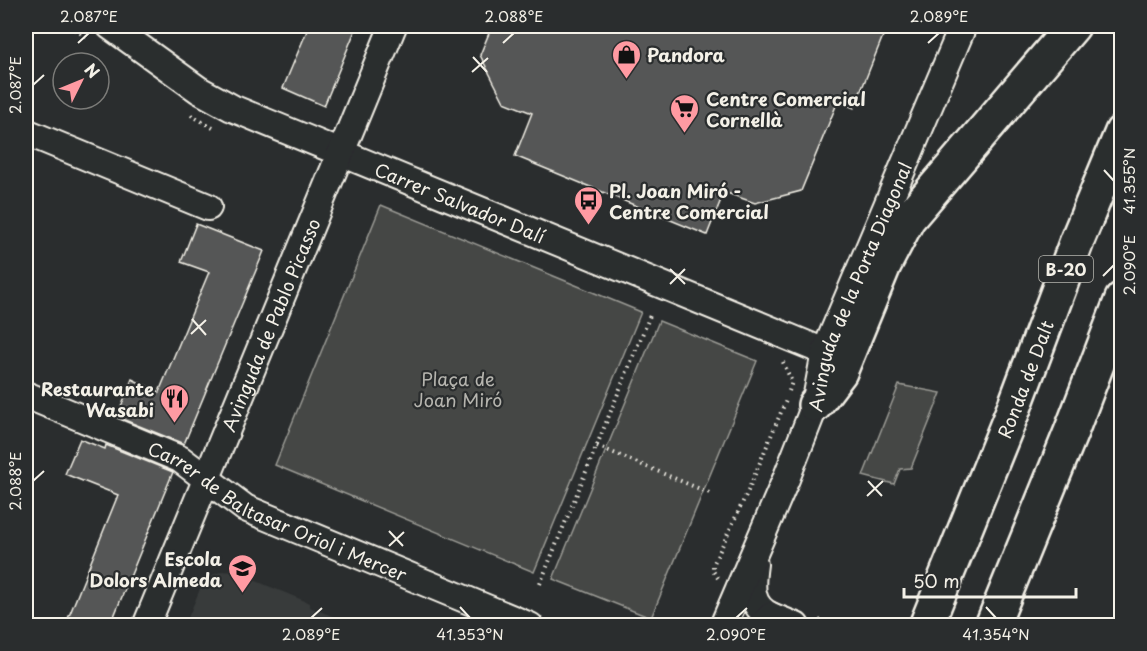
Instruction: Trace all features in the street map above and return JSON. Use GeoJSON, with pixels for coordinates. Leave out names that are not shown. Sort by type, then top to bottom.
{"type":"FeatureCollection","features":[{"type":"Feature","properties":{"kind":"highway"},"geometry":{"type":"LineString","coordinates":[[815,405],[840,372],[884,265],[909,219],[1073,26]]}},
{"type":"Feature","properties":{"kind":"highway","name":"Ronda de Dalt"},"geometry":{"type":"LineString","coordinates":[[926,626],[1014,408],[1078,238],[1122,132]]}},
{"type":"Feature","properties":{"kind":"highway"},"geometry":{"type":"LineString","coordinates":[[992,626],[1122,299]]}},
{"type":"Feature","properties":{"kind":"street","name":"Carrer Salvador Dalí"},"geometry":{"type":"LineString","coordinates":[[111,26],[216,100],[825,352]]}},
{"type":"Feature","properties":{"kind":"street","name":"Avinguda de Pablo Picasso"},"geometry":{"type":"LineString","coordinates":[[146,626],[393,26]]}},
{"type":"Feature","properties":{"kind":"street","name":"Avinguda de la Porta Diagonal"},"geometry":{"type":"LineString","coordinates":[[709,626],[730,583],[756,549],[786,479],[815,405],[825,352],[963,26]]}},
{"type":"Feature","properties":{"kind":"street"},"geometry":{"type":"LineString","coordinates":[[26,132],[207,207]]}},
{"type":"Feature","properties":{"kind":"street","name":"Carrer de Baltasar Oriol i Mercer"},"geometry":{"type":"LineString","coordinates":[[26,395],[180,459],[245,508],[530,626]]}},
{"type":"Feature","properties":{"kind":"street","name":"Avinguda de la Porta Diagonal"},"geometry":{"type":"LineString","coordinates":[[756,549],[751,587],[757,606],[766,621],[796,626]]}},
{"type":"Feature","properties":{"kind":"street","name":"Avinguda de la Porta Diagonal"},"geometry":{"type":"LineString","coordinates":[[723,626],[730,583]]}},
{"type":"Feature","properties":{"kind":"path"},"geometry":{"type":"LineString","coordinates":[[540,584],[651,313]]}},
{"type":"Feature","properties":{"kind":"path"},"geometry":{"type":"LineString","coordinates":[[730,583],[716,576],[713,565],[748,491],[792,382],[786,366],[776,356]]}},
{"type":"Feature","properties":{"kind":"path"},"geometry":{"type":"LineString","coordinates":[[597,446],[712,494]]}},
{"type":"Feature","properties":{"kind":"shaded area","name":"Escola Dolors Almeda"},"geometry":{"type":"Polygon","coordinates":[[[223,571],[234,572],[310,603],[310,607],[354,625],[185,625],[202,584],[210,576],[223,571]]]}},
{"type":"Feature","properties":{"kind":"green space","name":"Plaça de Joan Miró"},"geometry":{"type":"Polygon","coordinates":[[[381,205],[641,312],[534,572],[275,465],[381,205]]]}},
{"type":"Feature","properties":{"kind":"green space"},"geometry":{"type":"Polygon","coordinates":[[[659,321],[757,361],[651,618],[553,579],[659,321]]]}},
{"type":"Feature","properties":{"kind":"green space"},"geometry":{"type":"Polygon","coordinates":[[[899,385],[941,393],[911,468],[900,469],[894,484],[863,476],[899,385]]]}},
{"type":"Feature","properties":{"kind":"building"},"geometry":{"type":"Polygon","coordinates":[[[309,26],[357,26],[324,106],[283,88],[309,26]]]}},
{"type":"Feature","properties":{"kind":"building","name":"Centre Comercial Cornellà"},"geometry":{"type":"Polygon","coordinates":[[[492,26],[887,26],[854,108],[838,101],[801,191],[755,203],[724,192],[707,235],[515,156],[532,113],[504,102],[480,55],[492,26]]]}},
{"type":"Feature","properties":{"kind":"building"},"geometry":{"type":"Polygon","coordinates":[[[196,224],[264,251],[184,444],[117,417],[132,379],[159,392],[209,272],[181,262],[196,224]]]}},
{"type":"Feature","properties":{"kind":"building"},"geometry":{"type":"Polygon","coordinates":[[[80,439],[105,449],[106,445],[173,472],[110,626],[65,626],[118,495],[65,474],[80,439]]]}},
{"type":"Feature","properties":{"kind":"place","name":"Pandora"},"geometry":{"type":"Point","coordinates":[626,80]}},
{"type":"Feature","properties":{"kind":"place","name":"Centre Comercial Cornellà"},"geometry":{"type":"Point","coordinates":[685,134]}},
{"type":"Feature","properties":{"kind":"place","name":"Pl. Joan Miró - Centre Comercial"},"geometry":{"type":"Point","coordinates":[588,226]}},
{"type":"Feature","properties":{"kind":"place","name":"Restaurante Wasabi"},"geometry":{"type":"Point","coordinates":[175,424]}},
{"type":"Feature","properties":{"kind":"place","name":"Escola Dolors Almeda"},"geometry":{"type":"Point","coordinates":[243,594]}}]}
